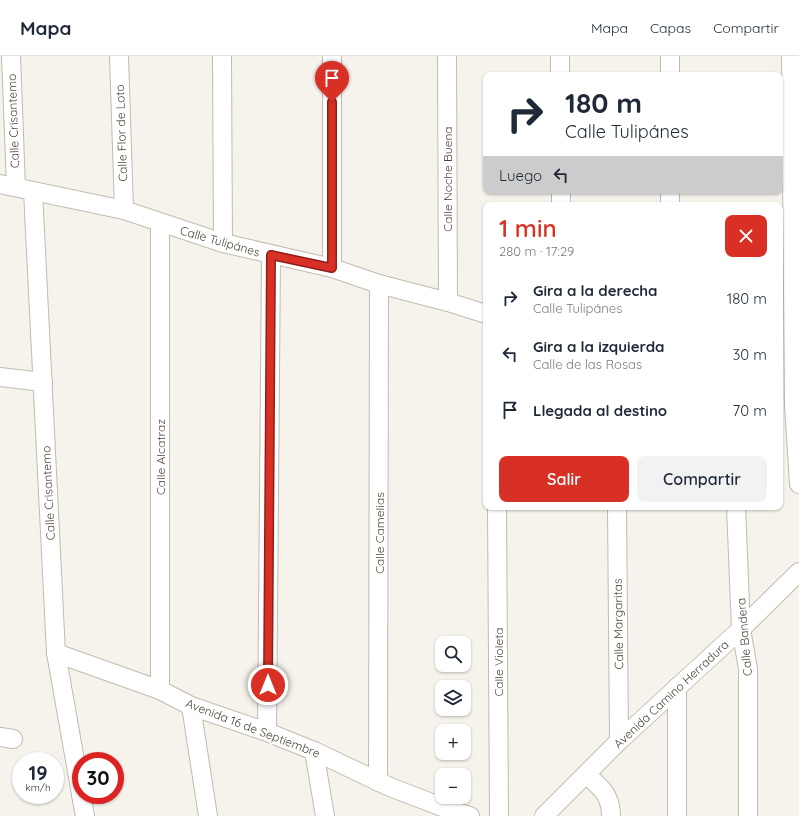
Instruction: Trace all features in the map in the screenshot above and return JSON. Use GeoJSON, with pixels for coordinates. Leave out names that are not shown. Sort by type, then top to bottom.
{"type":"FeatureCollection","features":[{"type":"Feature","properties":{"kind":"street","name":"Calle Crisantemo"},"geometry":{"type":"LineString","coordinates":[[11,56],[16,188],[43,382],[56,653],[74,752]]}},
{"type":"Feature","properties":{"kind":"street","name":"Calle Flor de Loto"},"geometry":{"type":"LineString","coordinates":[[119,56],[124,210]]}},
{"type":"Feature","properties":{"kind":"street"},"geometry":{"type":"LineString","coordinates":[[222,56],[223,243]]}},
{"type":"Feature","properties":{"kind":"street"},"geometry":{"type":"LineString","coordinates":[[332,56],[332,268]]}},
{"type":"Feature","properties":{"kind":"street","name":"Calle Noche Buena"},"geometry":{"type":"LineString","coordinates":[[446,56],[448,302]]}},
{"type":"Feature","properties":{"kind":"street"},"geometry":{"type":"LineString","coordinates":[[560,56],[560,72]]}},
{"type":"Feature","properties":{"kind":"street"},"geometry":{"type":"LineString","coordinates":[[670,56],[670,72]]}},
{"type":"Feature","properties":{"kind":"street"},"geometry":{"type":"LineString","coordinates":[[791,56],[791,405],[799,484]]}},
{"type":"Feature","properties":{"kind":"street","name":"Calle Tulipánes"},"geometry":{"type":"LineString","coordinates":[[16,188],[124,210],[223,243],[332,268],[379,284],[448,302],[483,313]]}},
{"type":"Feature","properties":{"kind":"street","name":"Calle Alcatraz"},"geometry":{"type":"LineString","coordinates":[[160,223],[160,690]]}},
{"type":"Feature","properties":{"kind":"street"},"geometry":{"type":"LineString","coordinates":[[267,732],[271,255]]}},
{"type":"Feature","properties":{"kind":"street","name":"Calle Camelias"},"geometry":{"type":"LineString","coordinates":[[378,782],[379,284]]}},
{"type":"Feature","properties":{"kind":"street"},"geometry":{"type":"LineString","coordinates":[[0,377],[43,382]]}},
{"type":"Feature","properties":{"kind":"street","name":"Calle Violeta"},"geometry":{"type":"LineString","coordinates":[[497,510],[499,816]]}},
{"type":"Feature","properties":{"kind":"street","name":"Calle Margaritas"},"geometry":{"type":"LineString","coordinates":[[617,510],[619,741]]}},
{"type":"Feature","properties":{"kind":"street","name":"Calle Bandera"},"geometry":{"type":"LineString","coordinates":[[736,510],[741,629],[748,669],[748,816]]}},
{"type":"Feature","properties":{"kind":"street","name":"Avenida Camino Herradura"},"geometry":{"type":"LineString","coordinates":[[544,816],[587,775],[619,741],[741,629],[799,572]]}},
{"type":"Feature","properties":{"kind":"street","name":"Avenida 16 de Septiembre"},"geometry":{"type":"LineString","coordinates":[[56,653],[160,690],[191,706],[267,732],[314,751],[378,782],[451,813],[470,816]]}},
{"type":"Feature","properties":{"kind":"street"},"geometry":{"type":"LineString","coordinates":[[677,687],[677,816]]}},
{"type":"Feature","properties":{"kind":"street"},"geometry":{"type":"LineString","coordinates":[[191,706],[208,816]]}},
{"type":"Feature","properties":{"kind":"street"},"geometry":{"type":"LineString","coordinates":[[314,751],[325,816]]}},
{"type":"Feature","properties":{"kind":"street"},"geometry":{"type":"LineString","coordinates":[[587,775],[604,790],[611,807],[610,816]]}},
{"type":"Feature","properties":{"kind":"street","name":"Calle Crisantemo"},"geometry":{"type":"LineString","coordinates":[[83,804],[85,816]]}},
{"type":"Feature","properties":{"kind":"route"},"geometry":{"type":"LineString","coordinates":[[268,685],[271,255],[332,268],[332,102]]}}]}
